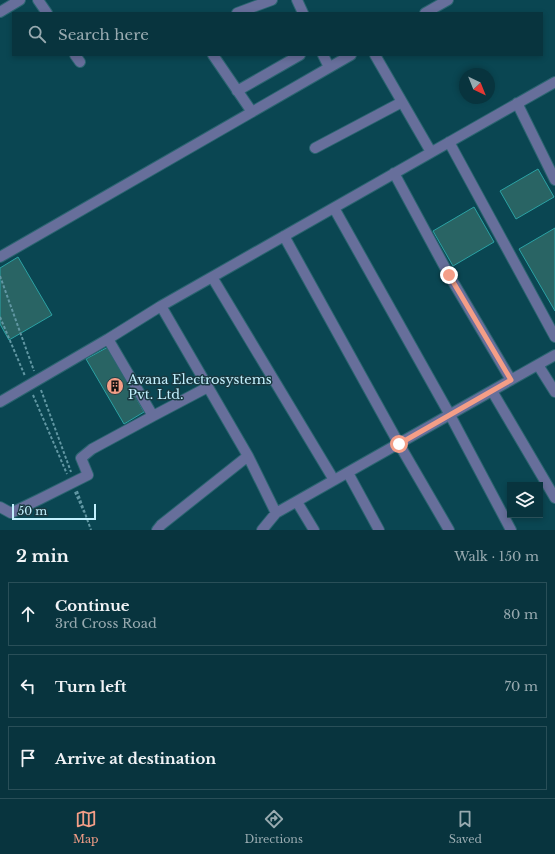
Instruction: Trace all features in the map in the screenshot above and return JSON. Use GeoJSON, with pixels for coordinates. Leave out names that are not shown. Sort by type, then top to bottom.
{"type":"FeatureCollection","features":[{"type":"Feature","properties":{"kind":"street"},"geometry":{"type":"LineString","coordinates":[[0,12],[20,0]]}},
{"type":"Feature","properties":{"kind":"street"},"geometry":{"type":"LineString","coordinates":[[38,0],[46,12]]}},
{"type":"Feature","properties":{"kind":"street"},"geometry":{"type":"LineString","coordinates":[[240,12],[272,0]]}},
{"type":"Feature","properties":{"kind":"street"},"geometry":{"type":"LineString","coordinates":[[297,0],[303,12]]}},
{"type":"Feature","properties":{"kind":"street"},"geometry":{"type":"LineString","coordinates":[[427,12],[448,0]]}},
{"type":"Feature","properties":{"kind":"street"},"geometry":{"type":"LineString","coordinates":[[214,56],[252,112]]}},
{"type":"Feature","properties":{"kind":"street"},"geometry":{"type":"LineString","coordinates":[[238,91],[298,56]]}},
{"type":"Feature","properties":{"kind":"street"},"geometry":{"type":"LineString","coordinates":[[324,56],[329,67]]}},
{"type":"Feature","properties":{"kind":"street"},"geometry":{"type":"LineString","coordinates":[[0,258],[349,56]]}},
{"type":"Feature","properties":{"kind":"street"},"geometry":{"type":"LineString","coordinates":[[377,56],[431,152]]}},
{"type":"Feature","properties":{"kind":"street"},"geometry":{"type":"LineString","coordinates":[[0,402],[108,339],[161,306],[555,82]]}},
{"type":"Feature","properties":{"kind":"street"},"geometry":{"type":"LineString","coordinates":[[314,148],[402,102]]}},
{"type":"Feature","properties":{"kind":"street"},"geometry":{"type":"LineString","coordinates":[[518,103],[555,180]]}},
{"type":"Feature","properties":{"kind":"street"},"geometry":{"type":"LineString","coordinates":[[449,142],[555,338]]}},
{"type":"Feature","properties":{"kind":"street"},"geometry":{"type":"LineString","coordinates":[[394,174],[449,275],[511,380]]}},
{"type":"Feature","properties":{"kind":"street"},"geometry":{"type":"LineString","coordinates":[[334,208],[450,415],[511,530]]}},
{"type":"Feature","properties":{"kind":"street"},"geometry":{"type":"LineString","coordinates":[[284,236],[399,444],[449,530]]}},
{"type":"Feature","properties":{"kind":"street"},"geometry":{"type":"LineString","coordinates":[[212,277],[334,480]]}},
{"type":"Feature","properties":{"kind":"street"},"geometry":{"type":"LineString","coordinates":[[161,306],[248,456],[276,514]]}},
{"type":"Feature","properties":{"kind":"street"},"geometry":{"type":"LineString","coordinates":[[108,339],[153,416]]}},
{"type":"Feature","properties":{"kind":"street"},"geometry":{"type":"LineString","coordinates":[[262,530],[276,514],[555,355]]}},
{"type":"Feature","properties":{"kind":"street"},"geometry":{"type":"LineString","coordinates":[[538,364],[555,392]]}},
{"type":"Feature","properties":{"kind":"street"},"geometry":{"type":"LineString","coordinates":[[0,507],[11,513],[88,475],[81,458],[92,449],[208,387]]}},
{"type":"Feature","properties":{"kind":"street"},"geometry":{"type":"LineString","coordinates":[[492,391],[555,498]]}},
{"type":"Feature","properties":{"kind":"street"},"geometry":{"type":"LineString","coordinates":[[157,530],[161,525],[248,456]]}},
{"type":"Feature","properties":{"kind":"street"},"geometry":{"type":"LineString","coordinates":[[348,473],[379,530]]}},
{"type":"Feature","properties":{"kind":"street"},"geometry":{"type":"LineString","coordinates":[[297,502],[314,530]]}},
{"type":"Feature","properties":{"kind":"path"},"geometry":{"type":"LineString","coordinates":[[0,276],[35,373]]}},
{"type":"Feature","properties":{"kind":"path"},"geometry":{"type":"LineString","coordinates":[[0,317],[25,376]]}},
{"type":"Feature","properties":{"kind":"path"},"geometry":{"type":"LineString","coordinates":[[40,388],[72,478]]}},
{"type":"Feature","properties":{"kind":"path"},"geometry":{"type":"LineString","coordinates":[[31,390],[69,479]]}},
{"type":"Feature","properties":{"kind":"path"},"geometry":{"type":"LineString","coordinates":[[74,486],[91,530]]}},
{"type":"Feature","properties":{"kind":"building"},"geometry":{"type":"Polygon","coordinates":[[[538,169],[554,197],[516,219],[500,191],[538,169]]]}},
{"type":"Feature","properties":{"kind":"building"},"geometry":{"type":"Polygon","coordinates":[[[474,207],[494,242],[453,266],[433,231],[474,207]]]}},
{"type":"Feature","properties":{"kind":"building"},"geometry":{"type":"Polygon","coordinates":[[[555,228],[555,311],[519,249],[555,228]]]}},
{"type":"Feature","properties":{"kind":"building"},"geometry":{"type":"Polygon","coordinates":[[[18,257],[52,315],[9,340],[0,324],[0,268],[18,257]]]}},
{"type":"Feature","properties":{"kind":"building","name":"Avana Electrosystems Pvt. Ltd."},"geometry":{"type":"Polygon","coordinates":[[[108,347],[144,412],[124,424],[86,359],[108,347]]]}},
{"type":"Feature","properties":{"kind":"place","name":"Avana Electrosystems Pvt. Ltd."},"geometry":{"type":"Point","coordinates":[115,386]}},
{"type":"Feature","properties":{"kind":"route"},"geometry":{"type":"LineString","coordinates":[[399,444],[511,380],[449,275]]}}]}
